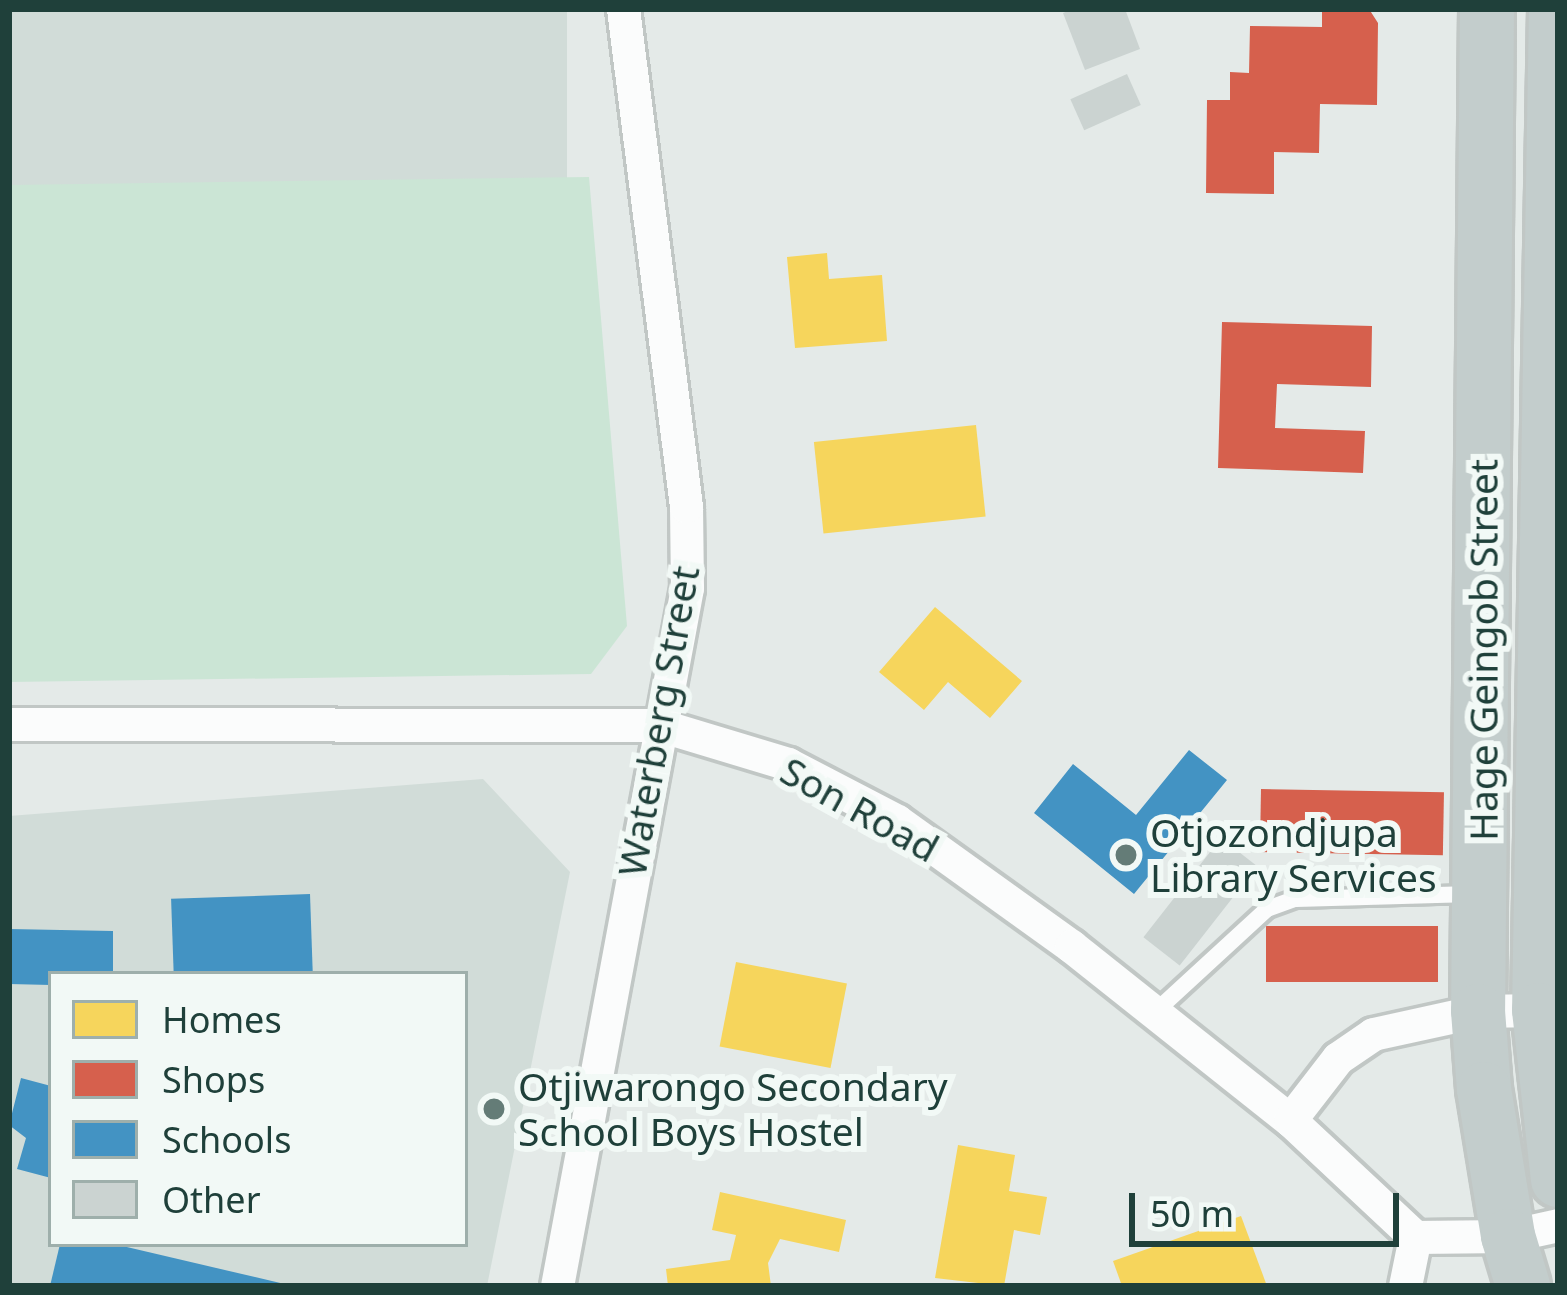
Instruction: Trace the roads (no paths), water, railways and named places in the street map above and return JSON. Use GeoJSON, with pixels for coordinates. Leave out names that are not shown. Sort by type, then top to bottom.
{"type":"FeatureCollection","features":[{"type":"Feature","properties":{"kind":"highway","name":"Hage Geingob Street"},"geometry":{"type":"LineString","coordinates":[[1487,9],[1478,1011],[1484,1089],[1530,1249]]}},
{"type":"Feature","properties":{"kind":"highway","name":"Hage Geingob Street"},"geometry":{"type":"LineString","coordinates":[[1556,9],[1553,443],[1539,1010],[1558,1180]]}},
{"type":"Feature","properties":{"kind":"highway"},"geometry":{"type":"LineString","coordinates":[[1482,828],[1542,830]]}},
{"type":"Feature","properties":{"kind":"street","name":"Waterberg Street"},"geometry":{"type":"LineString","coordinates":[[557,1286],[687,588],[686,506],[623,9]]}},
{"type":"Feature","properties":{"kind":"street","name":"Son Road"},"geometry":{"type":"LineString","coordinates":[[9,724],[659,725],[788,764],[898,821],[1156,1012],[1290,1120],[1415,1237]]}},
{"type":"Feature","properties":{"kind":"street"},"geometry":{"type":"LineString","coordinates":[[1290,1120],[1338,1058],[1373,1034],[1478,1011],[1539,1010]]}},
{"type":"Feature","properties":{"kind":"street"},"geometry":{"type":"LineString","coordinates":[[1406,1286],[1415,1237],[1530,1249]]}},
{"type":"Feature","properties":{"kind":"lane"},"geometry":{"type":"LineString","coordinates":[[1156,1012],[1267,908],[1295,899],[1480,894]]}},
{"type":"Feature","properties":{"kind":"place","name":"Otjozondjupa Library Services"},"geometry":{"type":"Point","coordinates":[1126,855]}},
{"type":"Feature","properties":{"kind":"place","name":"Otjiwarongo Secondary School Boys Hostel"},"geometry":{"type":"Point","coordinates":[494,1109]}}]}
